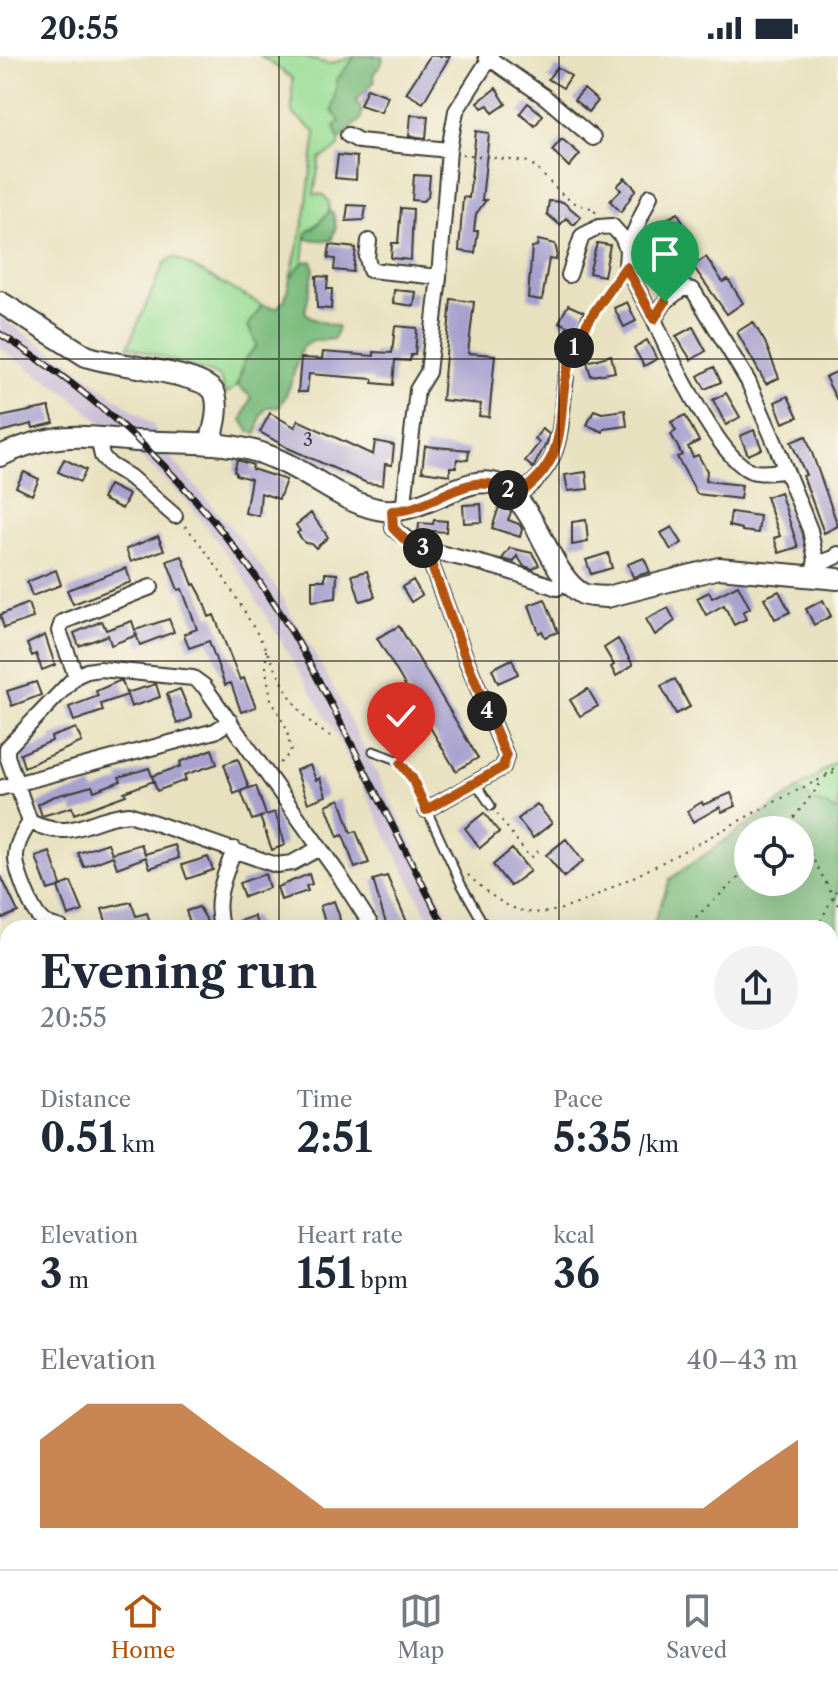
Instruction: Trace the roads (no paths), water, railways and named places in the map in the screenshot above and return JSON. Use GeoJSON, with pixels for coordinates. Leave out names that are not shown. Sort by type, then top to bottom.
{"type":"FeatureCollection","features":[{"type":"Feature","properties":{"kind":"street"},"geometry":{"type":"LineString","coordinates":[[557,588],[490,565],[426,550],[405,540],[393,528],[417,390],[428,372],[449,150],[456,111],[489,57],[545,97],[593,138]]}},
{"type":"Feature","properties":{"kind":"street"},"geometry":{"type":"LineString","coordinates":[[348,135],[359,141],[449,150]]}},
{"type":"Feature","properties":{"kind":"street"},"geometry":{"type":"LineString","coordinates":[[650,196],[627,249],[626,267],[707,422],[730,456],[750,471],[785,471]]}},
{"type":"Feature","properties":{"kind":"street"},"geometry":{"type":"LineString","coordinates":[[569,275],[582,236],[599,227],[612,226],[627,249]]}},
{"type":"Feature","properties":{"kind":"street"},"geometry":{"type":"LineString","coordinates":[[369,241],[367,258],[370,270],[439,277]]}},
{"type":"Feature","properties":{"kind":"street"},"geometry":{"type":"LineString","coordinates":[[654,319],[665,302],[683,288],[693,290],[748,381],[810,530],[814,568]]}},
{"type":"Feature","properties":{"kind":"street"},"geometry":{"type":"LineString","coordinates":[[0,302],[100,362],[184,376],[208,384],[216,395],[210,443]]}},
{"type":"Feature","properties":{"kind":"street"},"geometry":{"type":"LineString","coordinates":[[516,496],[535,483],[552,461],[559,440],[566,377]]}},
{"type":"Feature","properties":{"kind":"street"},"geometry":{"type":"LineString","coordinates":[[98,438],[102,456],[110,465],[130,477],[175,516]]}},
{"type":"Feature","properties":{"kind":"street"},"geometry":{"type":"LineString","coordinates":[[0,456],[50,439],[210,443],[264,453],[360,504],[398,511],[465,486],[495,483],[516,496],[573,586],[589,596],[607,597],[719,568],[814,568],[838,579]]}},
{"type":"Feature","properties":{"kind":"street"},"geometry":{"type":"LineString","coordinates":[[426,550],[506,756],[503,767],[426,810]]}},
{"type":"Feature","properties":{"kind":"street"},"geometry":{"type":"LineString","coordinates":[[814,568],[838,554]]}},
{"type":"Feature","properties":{"kind":"street"},"geometry":{"type":"LineString","coordinates":[[76,676],[59,631],[62,622],[151,587]]}},
{"type":"Feature","properties":{"kind":"street"},"geometry":{"type":"LineString","coordinates":[[320,848],[292,863],[276,865],[129,814],[70,831],[50,832],[30,822],[7,748],[76,676],[100,669],[193,678],[204,686],[266,771],[320,848],[364,920]]}},
{"type":"Feature","properties":{"kind":"street"},"geometry":{"type":"LineString","coordinates":[[0,788],[215,731],[230,721]]}},
{"type":"Feature","properties":{"kind":"street"},"geometry":{"type":"LineString","coordinates":[[30,822],[19,840],[16,859],[35,913],[42,920]]}},
{"type":"Feature","properties":{"kind":"street"},"geometry":{"type":"LineString","coordinates":[[219,920],[217,899],[234,849]]}},
{"type":"Feature","properties":{"kind":"lane"},"geometry":{"type":"LineString","coordinates":[[373,751],[401,764],[412,778],[482,920]]}},
{"type":"Feature","properties":{"kind":"lane"},"geometry":{"type":"LineString","coordinates":[[475,782],[491,806]]}},
{"type":"Feature","properties":{"kind":"railway"},"geometry":{"type":"LineString","coordinates":[[0,334],[76,387],[146,448],[179,481],[238,552],[301,648],[441,920]]}}]}
